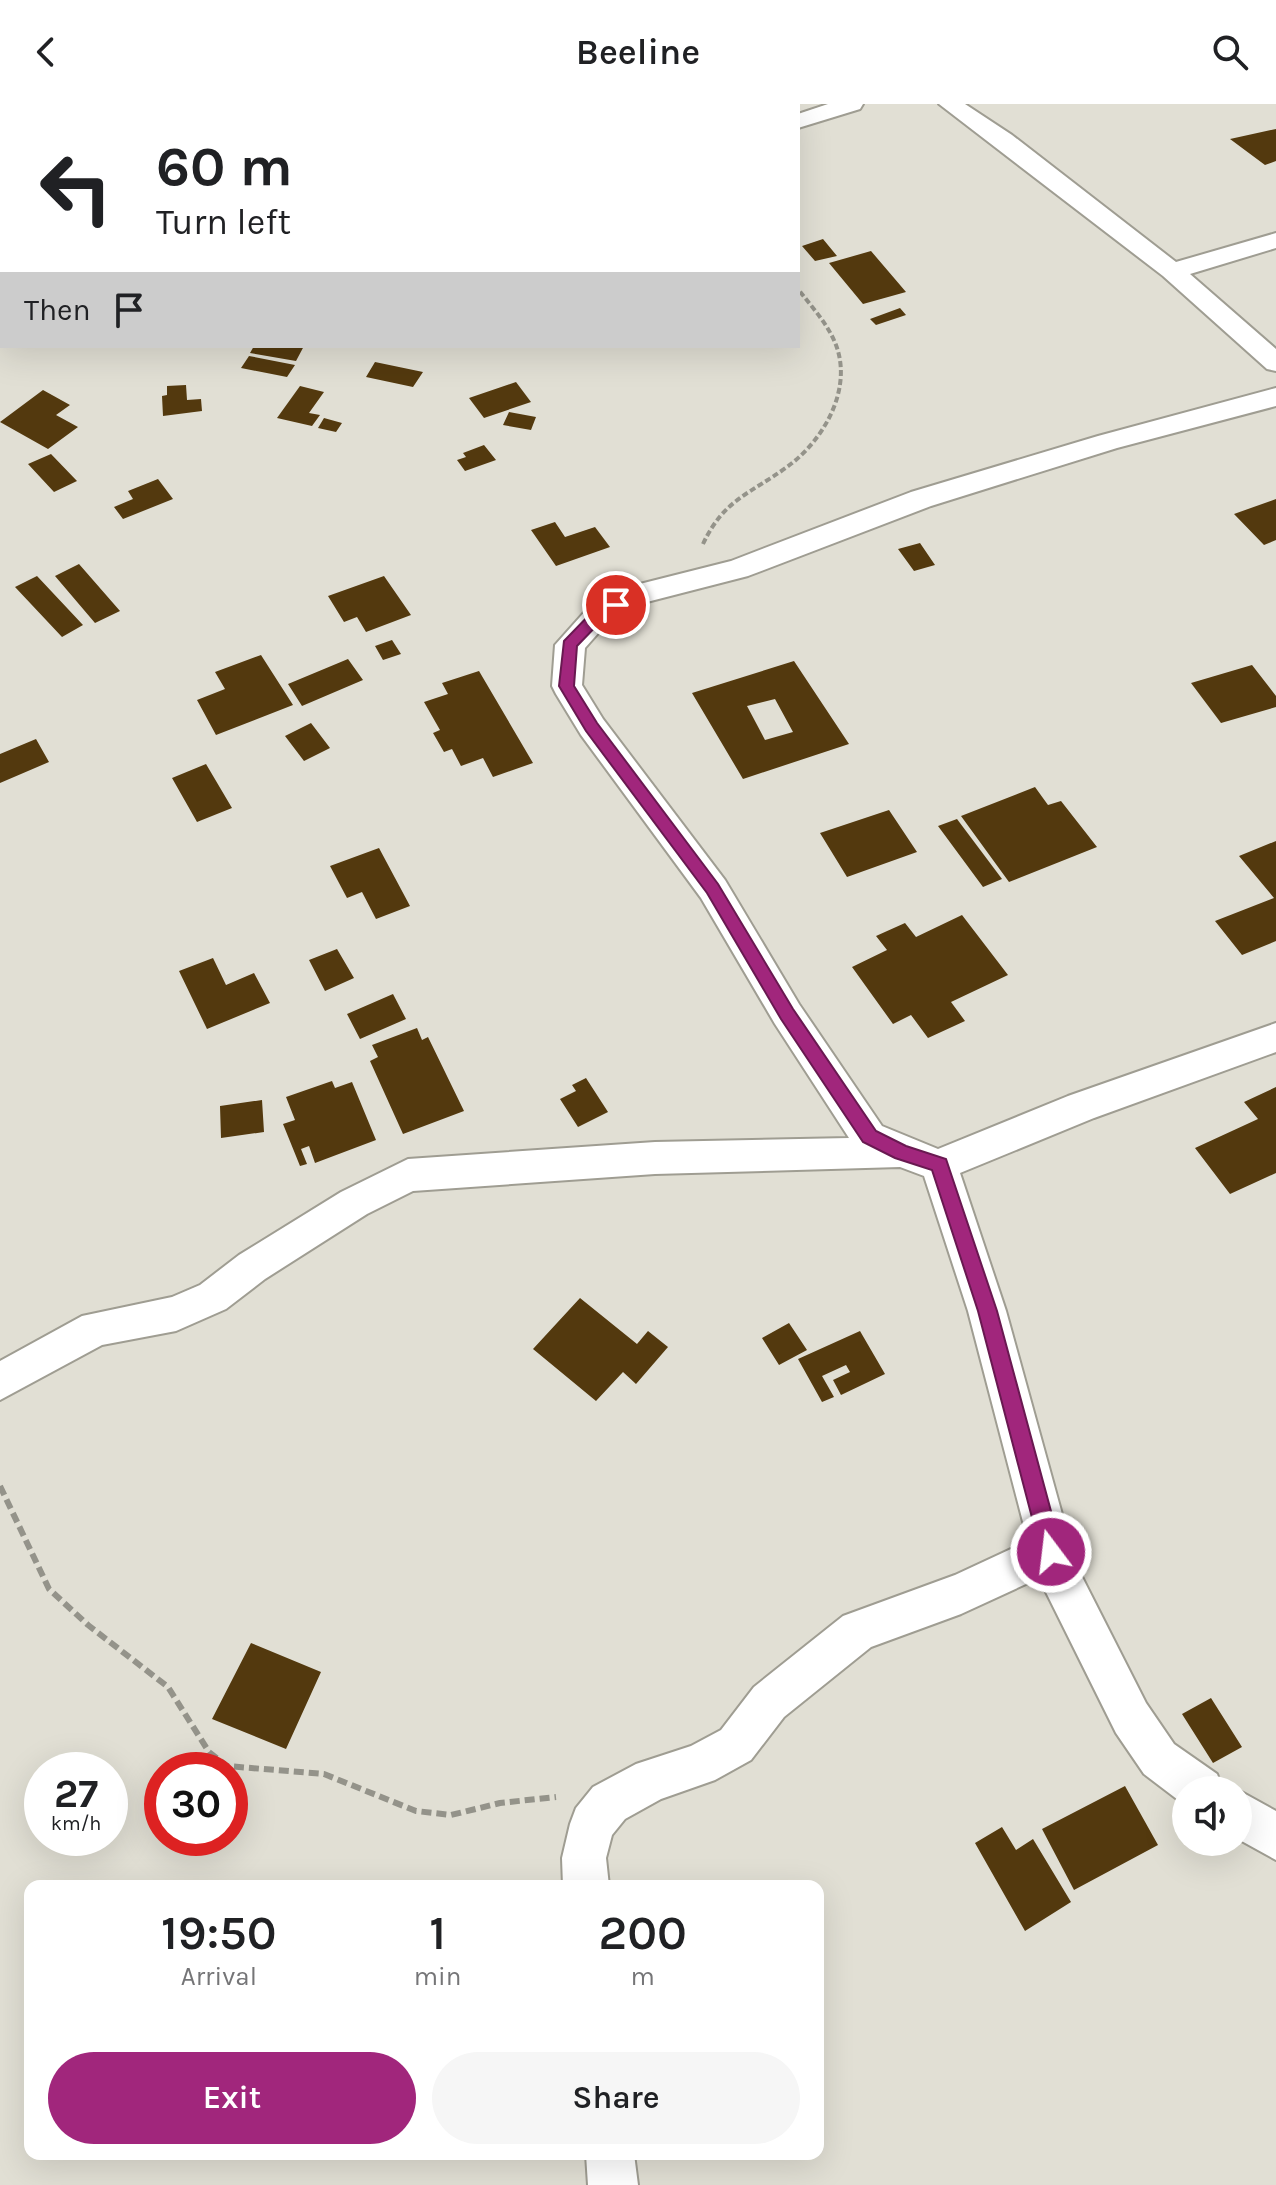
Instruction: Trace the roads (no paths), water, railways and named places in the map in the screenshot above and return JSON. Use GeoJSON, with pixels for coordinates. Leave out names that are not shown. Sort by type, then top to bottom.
{"type":"FeatureCollection","features":[{"type":"Feature","properties":{"kind":"street"},"geometry":{"type":"LineString","coordinates":[[800,120],[852,104]]}},
{"type":"Feature","properties":{"kind":"street"},"geometry":{"type":"LineString","coordinates":[[950,104],[1004,140],[1172,271],[1276,363]]}},
{"type":"Feature","properties":{"kind":"street"},"geometry":{"type":"LineString","coordinates":[[1172,271],[1276,240]]}},
{"type":"Feature","properties":{"kind":"street"},"geometry":{"type":"LineString","coordinates":[[1276,397],[1108,442],[921,499],[738,569],[634,595],[598,615],[570,645],[567,686],[592,727],[713,889],[787,1014],[869,1137],[939,1165],[1081,1107],[1276,1037]]}},
{"type":"Feature","properties":{"kind":"street"},"geometry":{"type":"LineString","coordinates":[[0,1382],[96,1328],[176,1314],[213,1297],[252,1267],[354,1203],[408,1175],[655,1158],[901,1152]]}},
{"type":"Feature","properties":{"kind":"street"},"geometry":{"type":"LineString","coordinates":[[939,1165],[987,1311],[1051,1552],[1064,1585],[1131,1718],[1159,1759],[1182,1776]]}},
{"type":"Feature","properties":{"kind":"street"},"geometry":{"type":"LineString","coordinates":[[586,1880],[584,1858],[592,1824],[609,1803],[652,1780],[700,1765],[736,1745],[769,1702],[858,1631],[961,1593],[1051,1552]]}},
{"type":"Feature","properties":{"kind":"street"},"geometry":{"type":"LineString","coordinates":[[1252,1822],[1276,1838]]}},
{"type":"Feature","properties":{"kind":"street"},"geometry":{"type":"LineString","coordinates":[[611,2160],[613,2185]]}}]}
